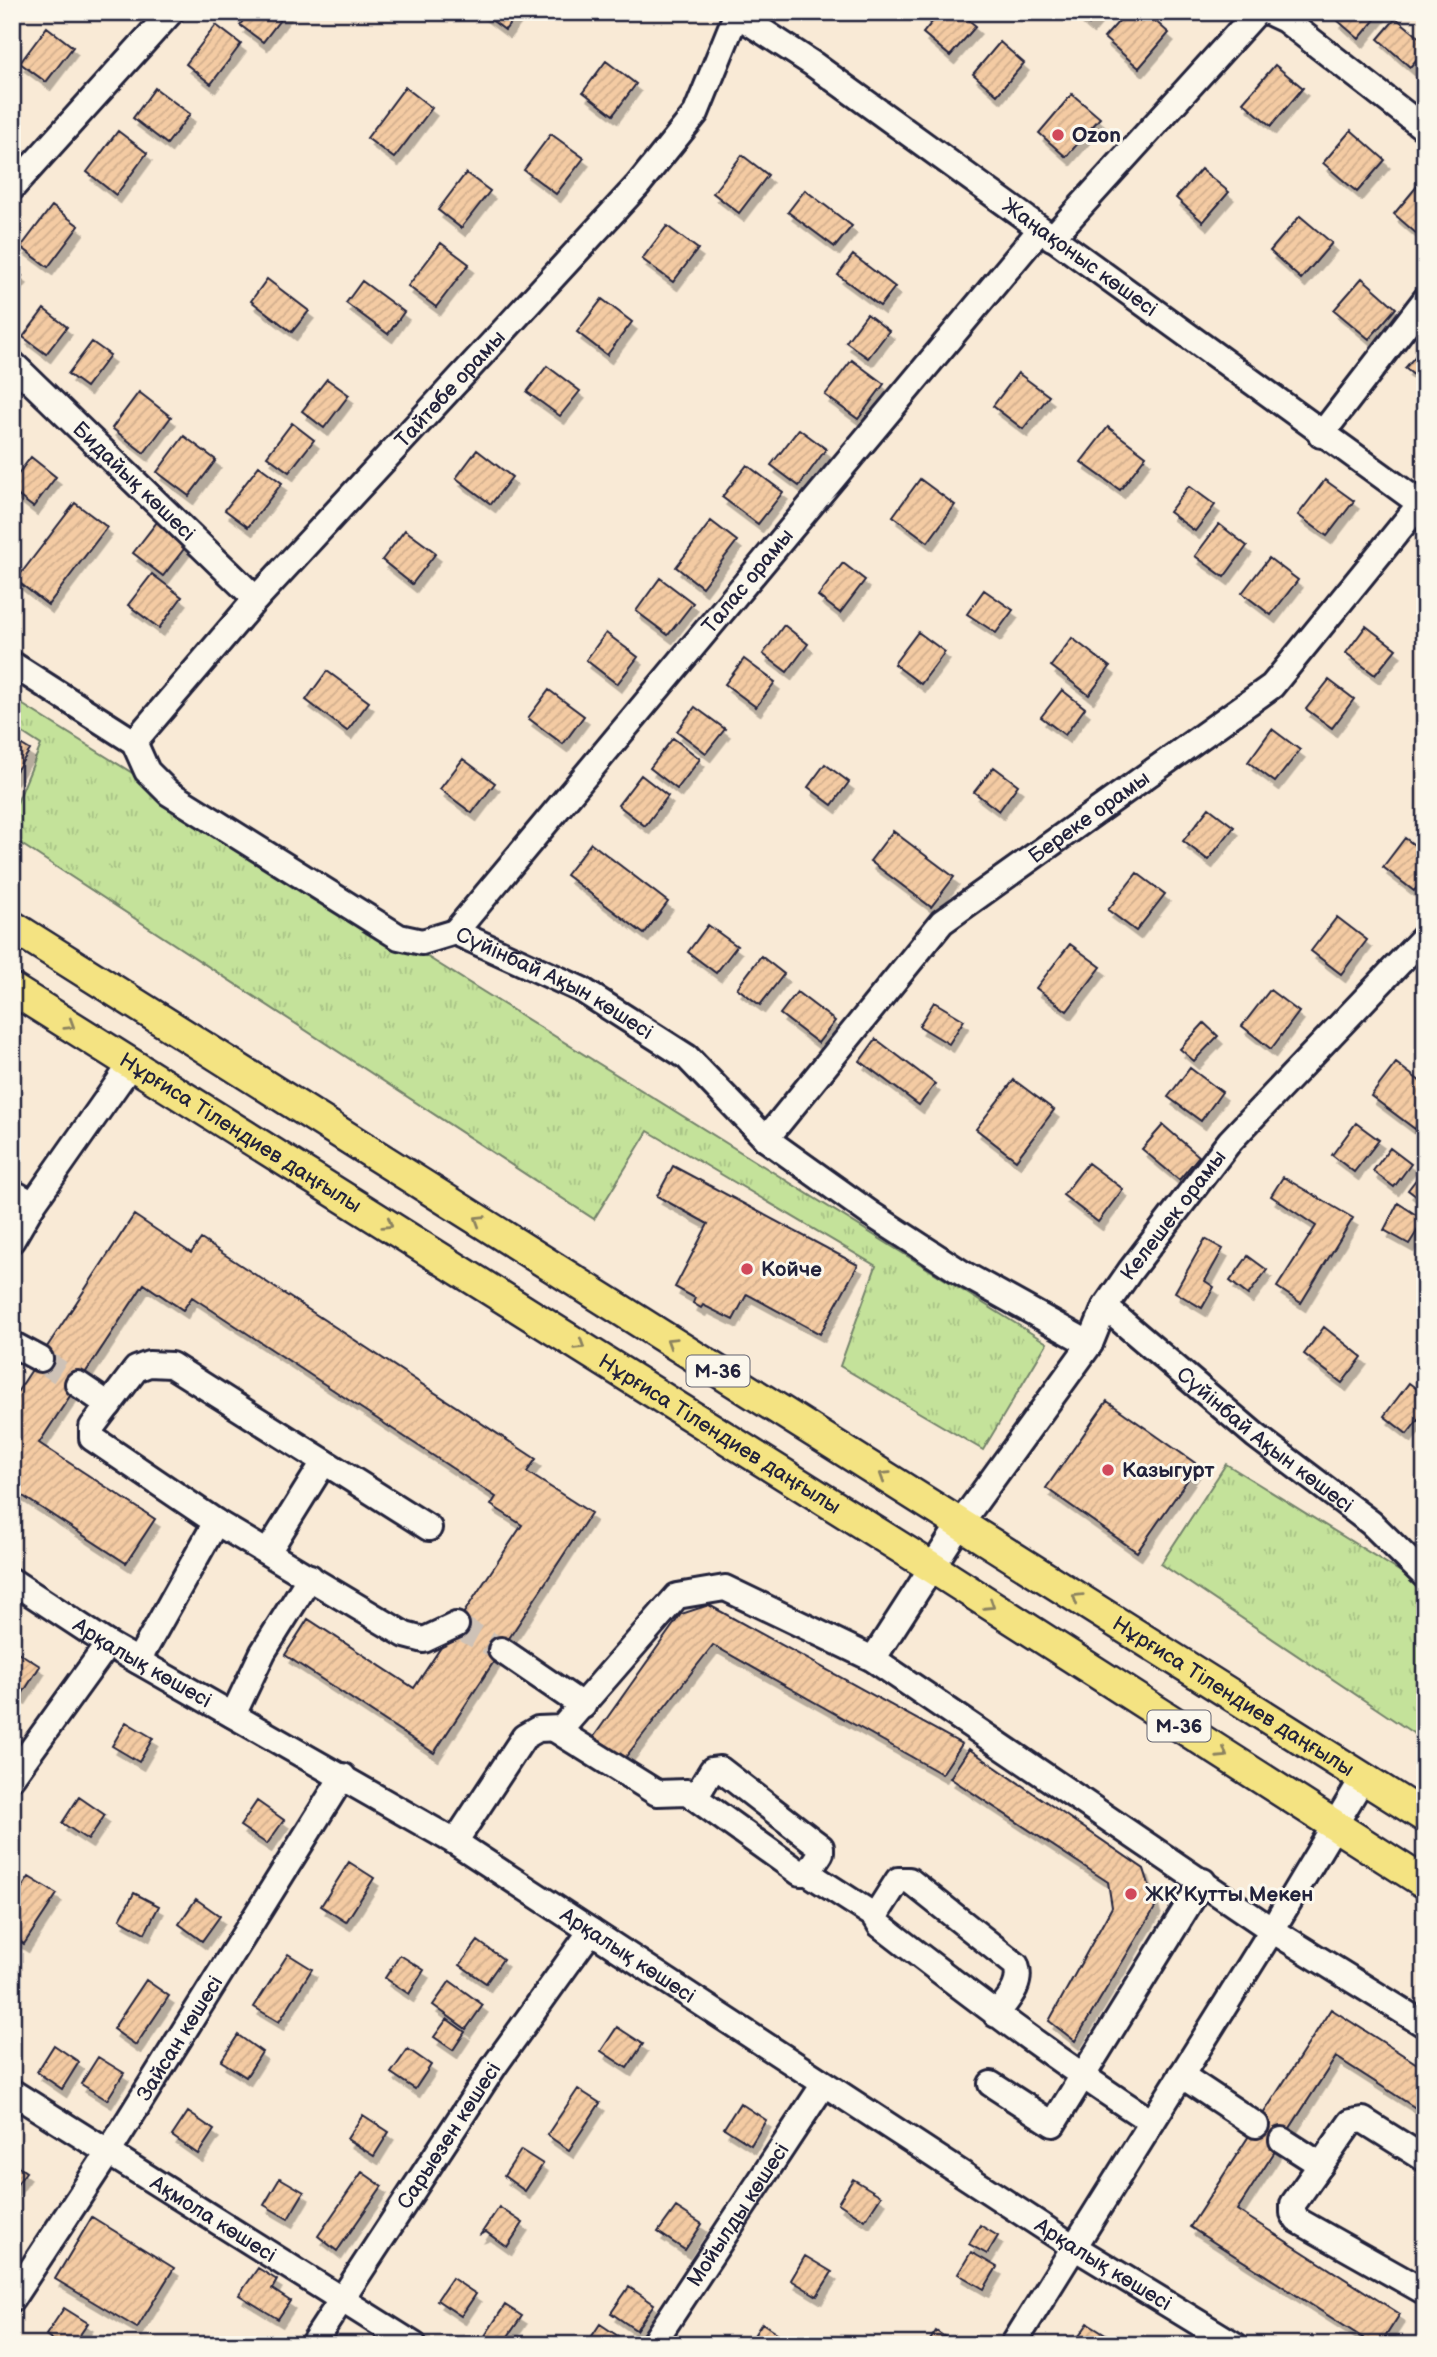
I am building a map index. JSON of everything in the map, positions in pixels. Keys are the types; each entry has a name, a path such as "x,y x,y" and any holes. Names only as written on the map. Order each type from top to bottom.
{"main road":[{"name":"Нұрғиса Тілендиев даңғылы","path":"12,926 1425,1817"},
{"name":"Нұрғиса Тілендиев даңғылы","path":"12,989 933,1568 1425,1883"}],"street":[{"path":"12,188 171,12"},
{"name":"Талас орамы","path":"454,932 1046,234 1257,12"},
{"name":"Жаңақоныс көшесі","path":"734,14 813,64 1422,506"},
{"name":"Тайтөбе орамы","path":"134,742 256,599 638,185 696,113 734,14"},
{"path":"1282,15 1425,129"},
{"path":"1321,435 1425,300"},
{"name":"Бидайық көшесі","path":"12,363 256,599"},
{"name":"Береке орамы","path":"766,1139 942,922 1272,686 1422,506"},
{"path":"12,664 134,742"},
{"name":"Сүйінбай Ақын көшесі","path":"134,742 147,771 169,793 399,937 422,942 454,932 582,990 687,1057 766,1139 871,1214 962,1273 1090,1344"},
{"name":"Келешек орамы","path":"960,1524 1090,1344 1105,1307 1230,1141 1425,936"},
{"path":"12,1240 23,1198 132,1063"},
{"name":"Сүйінбай Ақын көшесі","path":"1105,1307 1256,1436 1371,1523 1425,1576"},
{"path":"12,1344 40,1359"},
{"path":"429,1528 171,1365 149,1364 136,1369 92,1427 92,1438 216,1522 414,1639 424,1640 456,1625"},
{"path":"78,1384 109,1405"},
{"path":"268,1552 324,1462"},
{"path":"138,1661 216,1522"},
{"path":"873,1659 960,1524"},
{"path":"233,1714 262,1652 310,1577"},
{"name":"Арқалық көшесі","path":"12,1581 108,1644 456,1842 1074,2247 1235,2345"},
{"path":"556,1730 583,1706 677,1597 708,1589 725,1588 738,1592 873,1659 1272,1930 1425,2025"},
{"path":"12,1777 108,1644"},
{"path":"501,1650 583,1706"},
{"path":"456,1842 524,1737 538,1728 556,1730 657,1793 681,1790 695,1798 800,1873 808,1873 875,1916 880,1925 996,2015 1082,2077 1152,2122"},
{"path":"695,1798 712,1770 720,1769 821,1847 821,1853 808,1873"},
{"name":"Зайсан көшесі","path":"12,2299 108,2153 343,1776"},
{"path":"1013,2345 1272,1930 1363,1778"},
{"path":"875,1916 898,1880 909,1880 1016,1965 1020,1977 1017,1985 996,2015"},
{"path":"991,2084 1053,2124 1203,1881"},
{"name":"Сарыөзен көшесі","path":"312,2345 495,2065 591,1931"},
{"path":"1181,2075 1256,2125"},
{"name":"Мойылды көшесі","path":"652,2345 824,2084"},
{"name":"Ақмола көшесі","path":"12,2092 414,2345"},
{"path":"1425,2159 1363,2120 1352,2122 1293,2204 1293,2213 1297,2220 1425,2292"},
{"path":"1282,2140 1321,2165"}],"green space":[{"path":"12,698 1047,1343 983,1450 840,1366 876,1266 648,1131 594,1219 12,838 12,815 41,745 12,726"},
{"path":"1226,1464 1425,1587 1425,1741 1161,1564"}],"building":[{"path":"249,12 286,12 263,42 240,25"},
{"path":"481,12 519,12 505,30"},
{"path":"940,12 959,12 976,26 950,56 923,33"},
{"path":"1074,12 1100,12 1089,25"},
{"path":"1127,12 1145,12 1169,33 1139,68 1104,38"},
{"path":"1344,12 1381,12 1359,39 1337,20"},
{"path":"1396,18 1425,42 1425,50 1410,67 1378,39"},
{"path":"216,25 241,44 211,84 186,64"},
{"path":"47,27 73,47 46,82 20,63"},
{"path":"1000,42 1024,63 997,95 973,74"},
{"path":"606,61 636,84 613,115 583,92"},
{"path":"1275,65 1303,88 1271,126 1243,102"},
{"path":"405,87 432,108 394,158 367,138"},
{"path":"155,88 190,114 167,144 133,118"},
{"path":"1072,94 1100,118 1066,157 1039,133"},
{"path":"1351,130 1385,160 1357,192 1323,163"},
{"path":"118,131 147,153 116,195 87,172"},
{"path":"551,134 584,158 556,194 524,170"},
{"path":"742,155 768,175 739,213 713,193"},
{"path":"1201,169 1229,192 1203,222 1176,198"},
{"path":"466,173 490,191 461,228 438,210"},
{"path":"1418,185 1425,191 1425,241 1394,214"},
{"path":"805,190 852,226 835,247 788,212"},
{"path":"52,206 79,226 48,267 21,247"},
{"path":"1300,216 1332,243 1301,279 1270,251"},
{"path":"667,226 698,249 673,282 642,259"},
{"path":"441,243 469,264 436,307 408,286"},
{"path":"853,255 895,287 880,306 838,275"},
{"path":"12,269 22,276 12,288"},
{"path":"1362,278 1396,308 1369,339 1334,310"},
{"path":"267,279 309,311 292,332 251,301"},
{"path":"362,281 404,312 388,334 346,303"},
{"path":"602,299 632,322 607,355 577,332"},
{"path":"44,309 67,327 46,354 23,337"},
{"path":"867,314 889,331 868,358 846,342"},
{"path":"92,342 110,355 86,387 68,374"},
{"path":"1425,345 1425,384 1405,368"},
{"path":"852,360 884,384 858,419 825,395"},
{"path":"547,366 580,391 560,416 527,392"},
{"path":"1018,373 1049,396 1023,429 993,406"},
{"path":"327,379 349,395 324,428 302,411"},
{"path":"139,392 171,417 144,453 112,428"},
{"path":"292,423 314,440 289,472 267,456"},
{"path":"1108,427 1146,456 1120,490 1081,462"},
{"path":"799,429 826,449 799,486 771,465"},
{"path":"184,436 216,460 189,496 157,472"},
{"path":"477,450 512,477 491,504 456,478"},
{"path":"31,457 56,477 33,507 12,491 12,482"},
{"path":"747,465 783,492 758,524 722,497"},
{"path":"259,466 282,483 248,527 225,510"},
{"path":"920,479 955,505 928,542 893,516"},
{"path":"1325,480 1354,501 1327,536 1298,515"},
{"path":"1189,486 1215,505 1195,531 1169,512"},
{"path":"75,503 107,527 48,605 16,580"},
{"path":"711,521 737,541 702,587 676,567"},
{"path":"157,522 187,545 163,576 133,553"},
{"path":"1219,524 1247,546 1224,577 1195,556"},
{"path":"405,530 436,553 412,584 382,560"},
{"path":"1269,558 1298,580 1271,615 1242,593"},
{"path":"843,563 865,580 840,613 818,596"},
{"path":"152,574 182,597 159,628 128,605"},
{"path":"660,578 693,603 668,635 636,611"},
{"path":"984,590 1013,610 996,633 967,614"},
{"path":"784,625 808,644 787,672 763,654"},
{"path":"1366,626 1396,649 1375,675 1346,653"},
{"path":"918,632 945,652 921,684 894,664"},
{"path":"606,633 638,657 617,684 586,660"},
{"path":"1072,638 1110,667 1089,695 1051,666"},
{"path":"744,659 775,682 756,707 725,684"},
{"path":"327,671 369,702 347,731 306,700"},
{"path":"1329,680 1354,699 1332,728 1306,709"},
{"path":"549,690 584,716 563,744 528,718"},
{"path":"1062,690 1085,708 1065,735 1041,717"},
{"path":"695,707 725,729 706,753 677,731"},
{"path":"1272,729 1300,750 1275,782 1248,762"},
{"path":"673,738 700,759 677,789 650,768"},
{"path":"12,739 30,750 12,777"},
{"path":"463,759 495,783 472,813 440,789"},
{"path":"825,764 849,782 832,805 808,787"},
{"path":"994,767 1018,785 999,811 974,792"},
{"path":"641,775 668,796 645,826 618,805"},
{"path":"1209,808 1234,827 1208,860 1183,841"},
{"path":"893,831 954,877 931,907 870,861"},
{"path":"1405,838 1425,853 1425,876 1414,891 1383,867"},
{"path":"591,843 668,902 644,934 566,875"},
{"path":"1137,873 1165,894 1136,931 1108,910"},
{"path":"1337,917 1367,940 1341,974 1311,951"},
{"path":"708,925 737,946 716,973 688,952"},
{"path":"1070,944 1101,967 1067,1011 1036,988"},
{"path":"761,956 784,974 760,1005 737,988"},
{"path":"1270,990 1299,1012 1271,1049 1242,1026"},
{"path":"797,992 835,1021 818,1043 780,1014"},
{"path":"934,1002 964,1020 949,1044 919,1026"},
{"path":"1204,1023 1218,1036 1194,1061 1180,1049"},
{"path":"876,1039 935,1084 919,1105 860,1061"},
{"path":"1396,1063 1425,1085 1425,1116 1415,1129 1371,1096"},
{"path":"1190,1068 1222,1092 1201,1121 1168,1097"},
{"path":"1014,1080 1054,1110 1016,1160 976,1129"},
{"path":"1356,1123 1379,1140 1354,1172 1332,1155"},
{"path":"1163,1125 1199,1156 1179,1180 1142,1149"},
{"path":"1390,1148 1411,1164 1394,1187 1373,1171"},
{"path":"1088,1163 1123,1189 1098,1222 1063,1195"},
{"path":"673,1166 858,1265 820,1334 747,1294 733,1320 703,1305 701,1308 693,1303 695,1298 675,1287 708,1224 657,1196"},
{"path":"1425,1168 1425,1203 1408,1190"},
{"path":"1283,1177 1353,1218 1301,1303 1277,1287 1316,1226 1271,1196"},
{"path":"1398,1203 1424,1220 1409,1244 1384,1230"},
{"path":"134,1215 191,1253 201,1239 536,1459 527,1472 591,1513 434,1753 285,1655 308,1619 414,1688 522,1525 491,1505 496,1497 192,1297 183,1310 144,1284 39,1443 155,1519 126,1563 12,1489 12,1400"},
{"path":"1205,1239 1223,1249 1205,1281 1214,1287 1202,1308 1175,1292"},
{"path":"1248,1256 1267,1270 1248,1295 1230,1281"},
{"path":"1324,1327 1362,1357 1342,1383 1304,1354"},
{"path":"1409,1383 1425,1395 1425,1411 1407,1434 1384,1416"},
{"path":"1107,1401 1198,1465 1137,1552 1046,1488"},
{"path":"709,1605 962,1744 942,1774 713,1645 621,1763 590,1742 681,1614"},
{"path":"13,1649 40,1666 21,1696 12,1691"},
{"path":"126,1722 153,1738 139,1762 112,1746"},
{"name":"ЖК Кутты Мекен","path":"969,1749 1144,1869 1156,1906 1075,2041 1049,2021 1112,1907 1108,1882 950,1778"},
{"path":"79,1797 105,1815 88,1840 62,1823"},
{"path":"257,1801 284,1820 267,1844 240,1826"},
{"path":"349,1862 374,1878 346,1922 321,1906"},
{"path":"29,1877 57,1894 24,1944 12,1936 12,1903"},
{"path":"134,1893 159,1906 145,1933 120,1919"},
{"path":"196,1899 220,1916 202,1941 179,1924"},
{"path":"478,1941 503,1959 486,1983 460,1965"},
{"path":"288,1954 312,1969 279,2022 254,2007"},
{"path":"400,1955 424,1970 409,1994 385,1978"},
{"path":"146,1980 169,1996 136,2045 113,2029"},
{"path":"450,1981 483,2005 466,2029 433,2005"},
{"path":"1331,2009 1425,2069 1425,2114 1336,2057 1237,2210 1400,2314 1380,2345 1374,2345 1190,2227"},
{"path":"447,2019 465,2032 453,2050 434,2037"},
{"path":"617,2027 643,2044 627,2068 601,2051"},
{"path":"238,2035 262,2052 246,2077 221,2061"},
{"path":"54,2045 79,2062 62,2089 37,2072"},
{"path":"408,2049 431,2065 415,2089 391,2073"},
{"path":"98,2057 124,2073 107,2100 81,2084"},
{"path":"578,2089 600,2103 569,2150 547,2135"},
{"path":"740,2103 766,2120 751,2145 724,2128"},
{"path":"188,2112 214,2130 198,2154 172,2136"},
{"path":"363,2115 389,2132 374,2156 347,2139"},
{"path":"521,2150 543,2164 525,2191 504,2176"},
{"path":"12,2162 26,2172 12,2191"},
{"path":"362,2172 382,2186 337,2251 318,2236"},
{"path":"280,2178 304,2192 288,2219 264,2205"},
{"path":"853,2179 881,2196 865,2220 838,2203"},
{"path":"499,2207 523,2223 507,2247 486,2232 481,2234"},
{"path":"676,2207 702,2224 685,2250 658,2232"},
{"path":"92,2217 174,2268 137,2328 55,2279"},
{"path":"980,2225 998,2236 987,2254 969,2244"},
{"path":"971,2252 997,2267 984,2289 958,2274"},
{"path":"805,2256 832,2272 817,2296 791,2280"},
{"path":"258,2268 277,2280 272,2289 290,2301 278,2319 239,2295"},
{"path":"452,2278 476,2294 461,2316 437,2300"},
{"path":"629,2287 654,2304 636,2330 611,2313"},
{"path":"505,2305 522,2316 502,2345 485,2345 481,2342"},
{"path":"64,2308 88,2323 73,2345 60,2345 46,2335"},
{"path":"762,2323 786,2339 782,2345 748,2345"},
{"path":"1088,2323 1115,2340 1111,2345 1073,2345"},
{"path":"600,2324 624,2340 621,2345 586,2345"},
{"path":"936,2331 957,2345 927,2345"}],"tunnel":[{"path":"40,1359 78,1384"},
{"path":"456,1625 501,1650"}],"place":[{"name":"Ozon","path":"1058,135"},
{"name":"Койче","path":"747,1269"},
{"name":"Казыгурт","path":"1108,1470"},
{"name":"ЖК Кутты Мекен","path":"1131,1894"}]}
